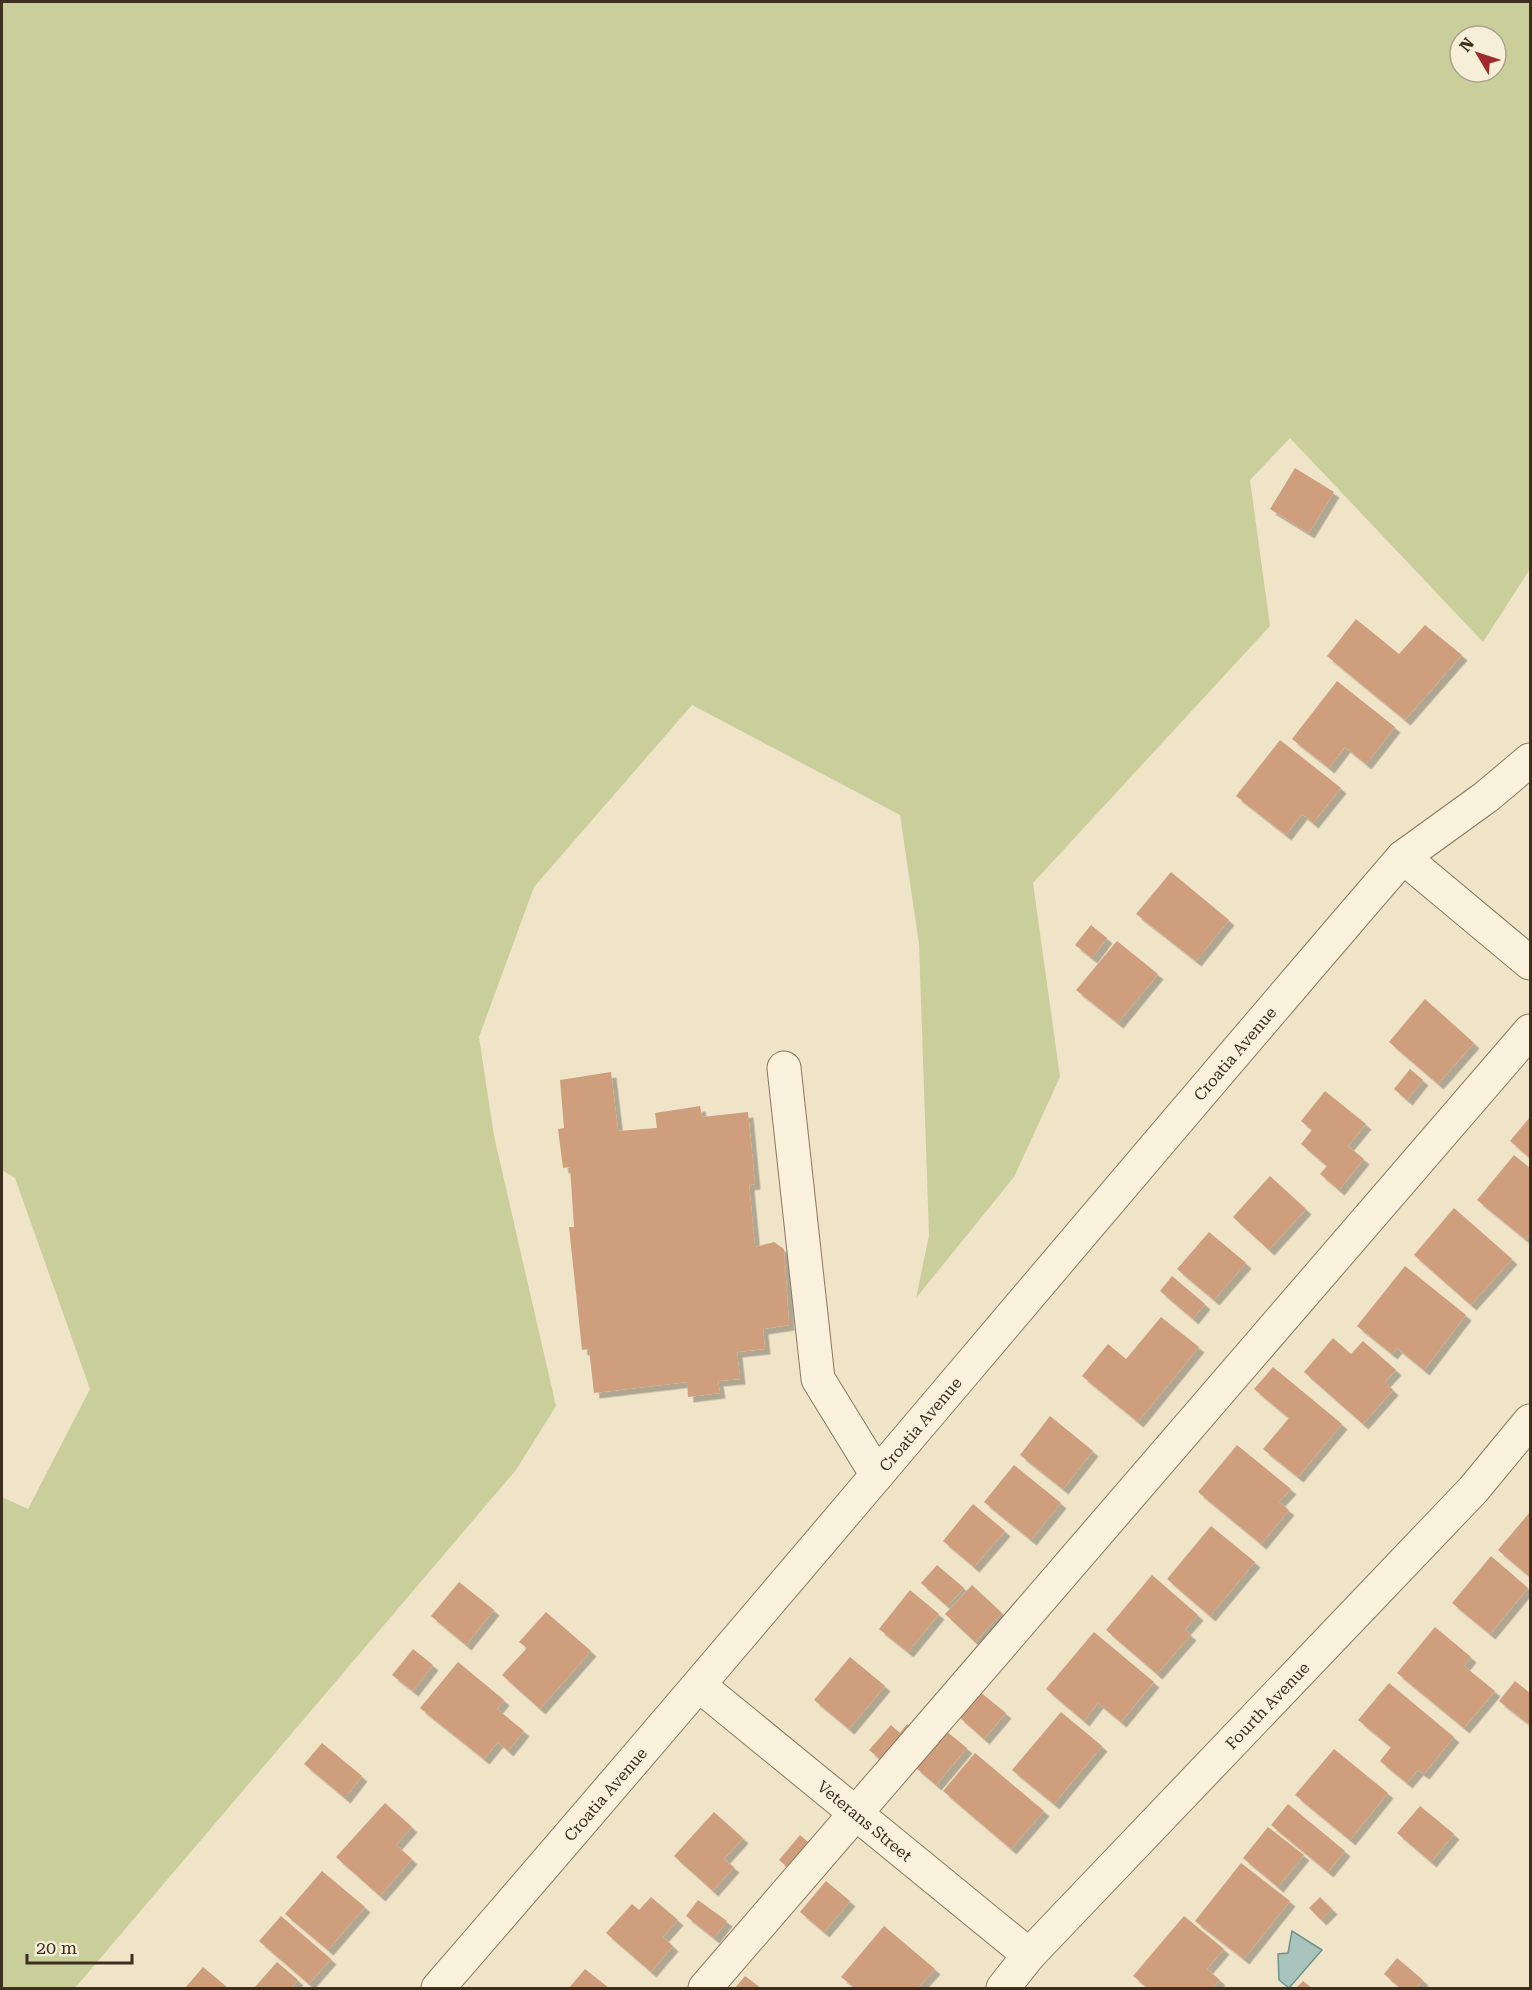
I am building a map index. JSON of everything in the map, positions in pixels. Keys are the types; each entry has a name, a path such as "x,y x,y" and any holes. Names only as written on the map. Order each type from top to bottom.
{"street":[{"name":"Croatia Avenue","path":"438,1989 700,1686 1403,857 1486,797 1530,760"},
{"path":"1403,857 1530,963"},
{"path":"705,1989 854,1813 1530,1031"},
{"path":"784,1068 818,1379 877,1475"},
{"name":"Fourth Avenue","path":"1003,1989 1029,1955 1473,1490 1530,1421"},
{"name":"Veterans Street","path":"700,1686 1029,1955"}],"green space":[{"path":"2,2 1530,2 1530,569 1483,642 1290,438 1250,480 1270,626 1033,883 1060,1077 1014,1177 916,1298 929,1235 919,944 900,815 692,705 534,887 479,1037 494,1136 556,1406 516,1470 75,1988 2,1988 2,1497 28,1509 90,1389 15,1178 2,1170"}],"water":[{"path":"1292,1931 1322,1950 1289,1988 1279,1980 1278,1954 1288,1953"}],"building":[{"path":"1295,468 1334,492 1309,533 1270,509"},
{"path":"1356,619 1399,654 1425,625 1462,655 1405,720 1327,656"},
{"path":"1337,681 1395,727 1366,764 1345,747 1329,768 1292,739"},
{"path":"1280,740 1341,788 1313,823 1302,814 1286,835 1236,796"},
{"path":"1171,872 1229,920 1196,961 1136,914"},
{"path":"1091,925 1107,938 1092,958 1075,945"},
{"path":"1117,941 1158,974 1118,1023 1076,990"},
{"path":"1425,999 1474,1043 1438,1084 1389,1042"},
{"path":"1410,1069 1423,1080 1407,1100 1394,1089"},
{"path":"611,1072 618,1131 657,1128 655,1113 700,1106 702,1117 748,1112 755,1184 749,1185 755,1247 774,1242 784,1249 789,1325 763,1329 765,1349 737,1352 740,1379 718,1381 720,1393 688,1397 687,1382 594,1393 589,1349 582,1350 569,1227 574,1227 570,1167 563,1168 558,1129 564,1128 560,1080"},
{"path":"1325,1091 1366,1124 1348,1146 1364,1159 1339,1190 1320,1174 1327,1166 1301,1144 1312,1130 1301,1121"},
{"path":"1530,1117 1530,1158 1510,1141"},
{"path":"1514,1155 1530,1168 1530,1233 1525,1239 1477,1200"},
{"path":"1270,1176 1306,1209 1269,1250 1233,1217"},
{"path":"1454,1208 1512,1259 1471,1305 1414,1255"},
{"path":"1209,1232 1246,1263 1214,1300 1177,1269"},
{"path":"1405,1266 1466,1315 1424,1370 1397,1348 1392,1354 1357,1326"},
{"path":"1172,1276 1205,1304 1193,1319 1160,1291"},
{"path":"1161,1317 1199,1347 1138,1422 1082,1376 1108,1344 1126,1359"},
{"path":"1333,1338 1351,1354 1363,1341 1396,1370 1385,1382 1393,1390 1363,1424 1304,1372"},
{"path":"1273,1367 1342,1424 1298,1477 1263,1449 1289,1418 1254,1389"},
{"path":"1050,1416 1093,1451 1063,1489 1020,1455"},
{"path":"1237,1445 1291,1489 1279,1502 1289,1510 1261,1544 1198,1492"},
{"path":"1014,1465 1061,1503 1031,1540 984,1502"},
{"path":"973,1504 1005,1531 974,1567 943,1541"},
{"path":"1530,1512 1530,1577 1498,1550"},
{"path":"1211,1526 1255,1562 1210,1616 1167,1579"},
{"path":"1491,1556 1528,1588 1490,1634 1452,1603"},
{"path":"937,1565 964,1588 947,1606 921,1583"},
{"path":"1152,1575 1198,1615 1185,1630 1191,1635 1157,1674 1106,1630"},
{"path":"459,1582 494,1610 466,1645 431,1616"},
{"path":"972,1585 1002,1613 975,1642 945,1614"},
{"path":"910,1590 939,1614 908,1652 879,1629"},
{"path":"546,1612 591,1651 540,1709 502,1675 527,1648 519,1642"},
{"path":"1435,1627 1471,1657 1464,1666 1495,1691 1464,1728 1397,1673"},
{"path":"1094,1632 1154,1682 1121,1722 1098,1703 1084,1721 1046,1689"},
{"path":"413,1649 433,1665 413,1691 392,1675"},
{"path":"850,1657 885,1686 849,1729 814,1700"},
{"path":"458,1662 504,1700 497,1709 524,1731 508,1751 498,1742 484,1759 420,1708"},
{"path":"1515,1681 1530,1693 1530,1725 1499,1701"},
{"path":"1389,1683 1454,1737 1424,1774 1418,1770 1407,1783 1380,1761 1391,1747 1358,1720"},
{"path":"980,1692 1006,1713 984,1739 959,1717"},
{"path":"1061,1712 1102,1746 1054,1804 1012,1770"},
{"path":"907,1724 914,1730 886,1764 869,1750 891,1725 900,1733"},
{"path":"946,1731 967,1748 936,1785 915,1767"},
{"path":"322,1743 362,1776 345,1798 304,1764"},
{"path":"1334,1749 1388,1793 1350,1840 1295,1795"},
{"path":"975,1753 1044,1811 1011,1849 943,1791"},
{"path":"385,1803 412,1827 396,1845 412,1859 380,1896 336,1857"},
{"path":"1288,1804 1345,1851 1328,1872 1271,1825"},
{"path":"1420,1806 1454,1834 1431,1862 1397,1833"},
{"path":"714,1812 743,1838 724,1859 734,1867 713,1891 674,1856"},
{"path":"1268,1827 1304,1855 1278,1887 1243,1858"},
{"path":"800,1835 815,1848 794,1873 779,1860"},
{"path":"1241,1863 1290,1901 1244,1959 1195,1921"},
{"path":"322,1871 365,1907 328,1950 285,1914"},
{"path":"826,1881 850,1901 824,1932 800,1912"},
{"path":"651,1897 678,1920 663,1937 673,1946 651,1972 606,1933 632,1904 639,1910"},
{"path":"1320,1897 1332,1909 1321,1920 1309,1908"},
{"path":"698,1900 727,1921 714,1938 686,1916"},
{"path":"281,1916 331,1959 309,1984 259,1941"},
{"path":"1184,1916 1224,1949 1207,1969 1220,1980 1212,1988 1148,1988 1133,1976"},
{"path":"884,1926 935,1969 918,1988 855,1988 841,1977"},
{"path":"1397,1958 1423,1980 1416,1988 1400,1988 1384,1974"},
{"path":"277,1962 298,1980 291,1988 254,1988"},
{"path":"203,1967 228,1988 185,1988"},
{"path":"585,1969 609,1988 569,1988"},
{"path":"745,1976 761,1988 735,1988"},
{"path":"1303,1981 1312,1988 1296,1988"}]}
